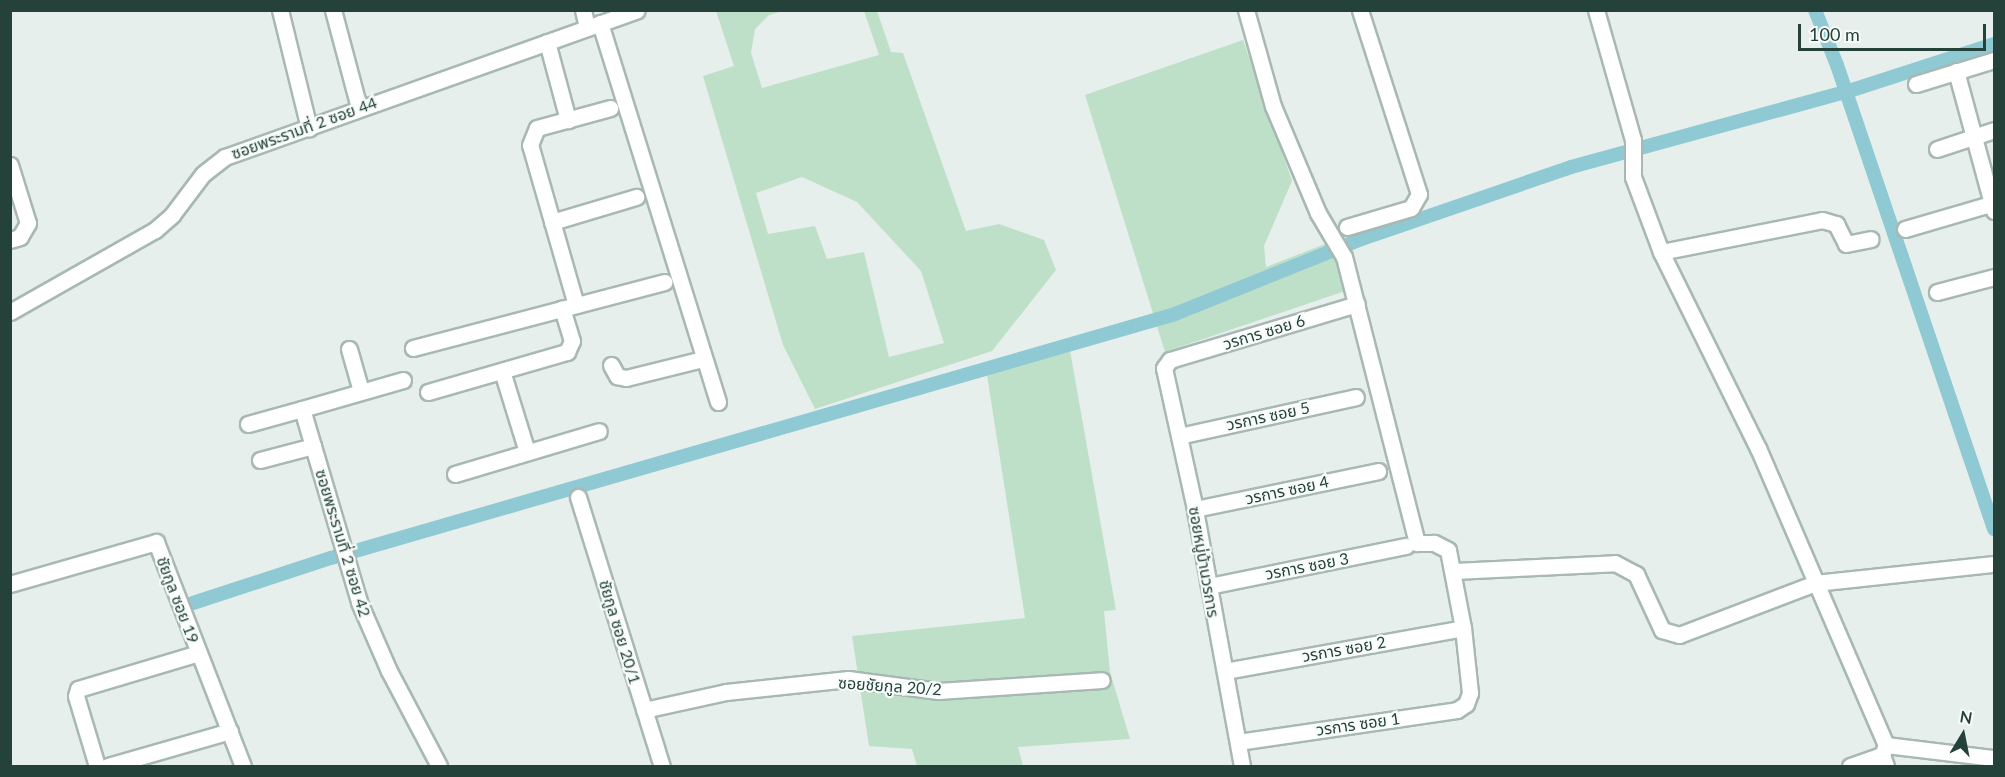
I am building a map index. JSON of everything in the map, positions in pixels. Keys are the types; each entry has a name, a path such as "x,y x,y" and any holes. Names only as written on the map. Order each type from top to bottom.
{"street":[{"path":"280,10 309,128"},
{"path":"333,10 359,108"},
{"path":"584,10 593,26 718,402"},
{"name":"ซอยพระรามที่ 2 ซอย 44","path":"10,312 155,230 172,215 213,164 359,108 637,10"},
{"path":"1246,10 1273,106 1318,213 1344,257 1357,304 1412,545"},
{"path":"1347,227 1411,208 1419,194 1360,10"},
{"path":"1596,10 1633,140 1634,177 1661,252 1750,430 1885,755"},
{"path":"547,42 568,120"},
{"path":"1916,84 1995,60"},
{"path":"1905,229 1994,206 1956,71"},
{"path":"428,392 567,352 573,341 569,307 552,222 530,145 537,128 610,108"},
{"path":"1937,148 1995,130"},
{"path":"10,165 28,223 20,237 10,240"},
{"path":"552,222 636,197"},
{"path":"1661,252 1822,220 1836,224 1846,244 1871,239"},
{"path":"1937,292 1995,277"},
{"path":"413,348 664,282"},
{"name":"วรการ ซอย 6","path":"1170,360 1357,304"},
{"path":"349,349 361,391"},
{"path":"611,365 617,376 626,378 703,359"},
{"name":"ซอยหมู่บ้านวรการ","path":"1170,360 1164,368 1165,379 1195,509 1242,766"},
{"path":"502,371 527,452"},
{"path":"248,424 403,380"},
{"name":"วรการ ซอย 5","path":"1179,436 1356,397"},
{"name":"ซอยพระรามที่ 2 ซอย 42","path":"302,409 343,554 389,671 439,766"},
{"path":"455,474 599,431"},
{"path":"260,460 313,446"},
{"name":"วรการ ซอย 4","path":"1195,509 1378,471"},
{"name":"ชัยกูล ซอย 20/1","path":"578,497 662,766"},
{"name":"ชัยกูล ซอย 19","path":"10,584 156,542 243,766"},
{"name":"วรการ ซอย 3","path":"1209,586 1412,545 1434,543 1448,550 1454,572"},
{"path":"1463,628 1454,572 1615,562 1636,574 1662,630 1679,635 1815,583 1994,564"},
{"name":"วรการ ซอย 2","path":"1224,671 1463,628"},
{"name":"วรการ ซอย 1","path":"1238,742 1457,710 1466,704 1470,693 1463,628"},
{"path":"98,766 76,696 83,686 199,653"},
{"name":"ซอยชัยกูล 20/2","path":"644,710 726,692 848,679 938,691 1102,680"},
{"path":"108,766 230,731"},
{"path":"1850,766 1885,755 1995,758"}],"green space":[{"path":"716,11 783,11 769,15 755,29 751,53 762,88 879,55 864,11 877,11 891,52 903,53 966,231 999,224 1044,240 1056,270 992,351 815,409 783,345 703,76 734,66","holes":["802,177 857,202 921,271 944,343 889,357 864,252 827,259 815,226 768,234 756,193"]},
{"path":"1243,40 1292,181 1264,246 1266,267 1330,242 1348,290 1165,352 1085,95"},
{"path":"1069,345 1116,610 1104,611 1110,672 1130,739 1018,747 1023,766 917,766 912,749 869,746 852,636 1025,618 987,375"}],"waterway":[{"path":"1815,10 1837,65 1994,529"},
{"path":"193,603 331,558 1175,314 1362,239 1571,167 1846,92 1994,44"}]}
